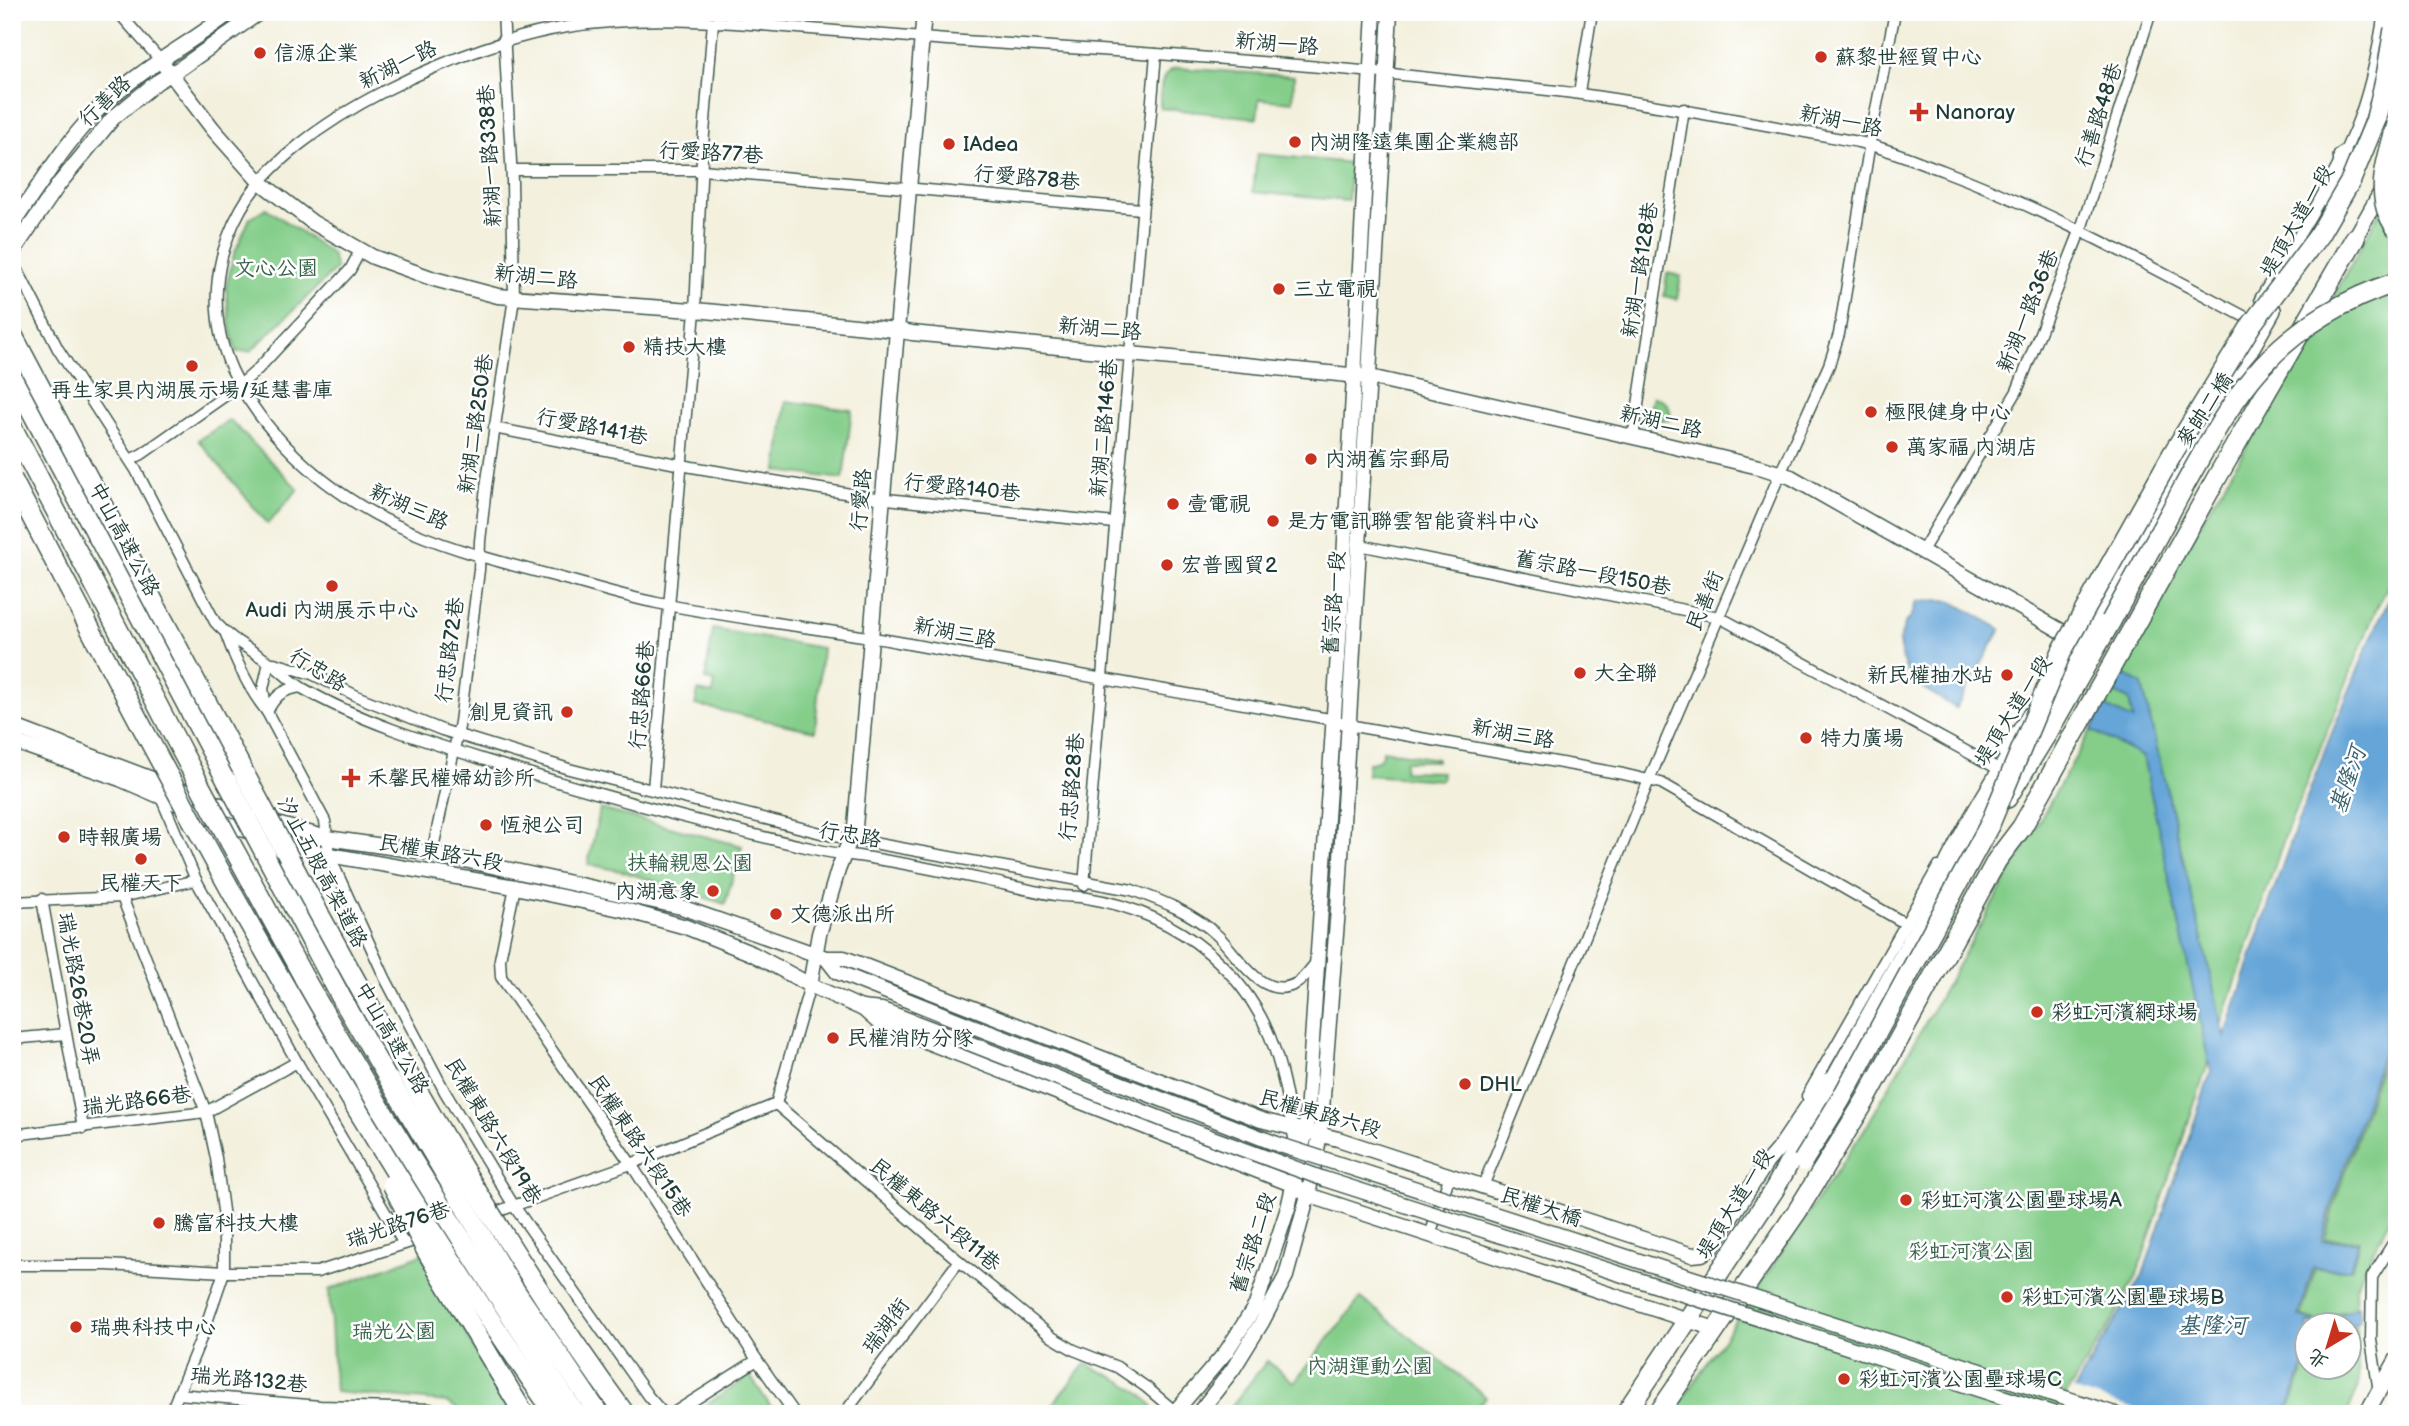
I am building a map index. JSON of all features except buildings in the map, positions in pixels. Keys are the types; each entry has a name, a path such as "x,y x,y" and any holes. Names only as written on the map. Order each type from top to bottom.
{"highway":[{"path":"1771,1248 1807,1163 1990,824 2062,651 2173,453 2252,324 2319,234 2351,180 2375,122 2386,76 2394,12"},
{"path":"1774,1190 1807,1163 1849,1103 1980,862 2016,790 2071,653 2180,456 2256,335 2329,235 2358,185 2384,121 2397,70"},
{"path":"2397,125 2383,176 2383,198 2390,220 2397,229"},
{"path":"2326,219 2346,166 2343,157"},
{"name":"堤頂大道一段","path":"1625,1414 1774,1190 1930,909 1938,885 1997,778 2047,704 2296,266 2326,219"},
{"path":"1997,860 2022,827 2216,479 2355,239"},
{"name":"麥帥二橋","path":"2116,624 2200,457 2236,400 2263,365 2295,336 2329,312 2368,291 2397,282"},
{"name":"麥帥二橋","path":"2116,624 2208,466 2255,395 2281,364 2308,340 2351,313 2397,295"},
{"name":"汐止五股高架道路","path":"12,334 225,740 391,1047 540,1293 625,1414"},
{"name":"中山高速公路","path":"12,374 341,997 508,1280 598,1414"},
{"path":"12,427 304,978 414,1165 576,1414"},
{"path":"12,479 212,858 350,1098 555,1414"},
{"path":"1930,909 1948,890 2116,624"},
{"path":"1658,1414 1798,1210 1865,1101 1997,860 2039,771 2116,624"},
{"path":"350,1098 419,1239 524,1414"}],"main road":[{"name":"行善路","path":"12,225 71,141 108,100 231,12"},
{"name":"行善路","path":"12,253 59,184 113,118 170,74 260,12"},
{"name":"行愛路","path":"810,985 821,955 838,870 855,827 924,12"},
{"name":"舊宗路一段","path":"1294,1185 1359,545 1374,12"},
{"name":"舊宗路一段","path":"1308,1195 1320,1134 1338,909 1341,722 1390,12"},
{"name":"堤頂大道一段","path":"2326,219 2348,180 2372,124 2391,43 2394,12"},
{"path":"2379,48 2382,59 2371,106 2372,124 2387,127 2397,125"},
{"name":"新湖二路","path":"160,61 213,129 260,182 312,222 360,251 434,279 513,298 695,311 1363,376 1633,437 1791,477 2070,636"},
{"path":"2355,239 2387,182 2397,157"},
{"name":"民權東路六段","path":"12,726 210,802 327,838 432,853 681,907 821,955 844,957 1261,1120 1320,1134 1692,1255 1702,1254 1712,1247 1767,1162 1820,1088 1838,1072"},
{"name":"民權東路六段","path":"12,741 278,842 329,855 515,887 625,910 686,927 753,954 810,985 861,1007 882,1010 956,1038"},
{"name":"民權東路六段","path":"821,955 837,972 962,1021"},
{"name":"民權東路六段","path":"861,1007 879,1023 1217,1154 1294,1185 1308,1195 1715,1329"},
{"name":"民權大橋","path":"962,1021 1277,1144 2115,1414"},
{"name":"民權大橋","path":"956,1038 1324,1179 2055,1414"},
{"name":"舊宗路二段","path":"1175,1413 1226,1352 1256,1305 1294,1185"},
{"name":"舊宗路二段","path":"1198,1414 1233,1369 1286,1276 1308,1195"},
{"path":"2366,1414 2397,1360"},
{"path":"2393,1414 2397,1407"}],"street":[{"path":"118,12 160,61"},
{"name":"新湖一路338巷","path":"503,12 512,170 513,298"},
{"path":"1579,93 1592,12"},
{"name":"民善街","path":"1483,1186 1649,780 1829,365 1839,334 1895,12"},
{"name":"行善路48巷","path":"2081,229 2151,12"},
{"name":"堤頂大道一段","path":"1767,1162 2036,700 2343,157 2364,104 2379,48 2384,12"},
{"name":"新湖一路","path":"260,182 297,147 344,115 393,86 469,52 505,41 578,26 656,19 713,22 1371,71 1579,93 1870,144 1971,181 2081,229 2249,320"},
{"name":"行忠路66巷","path":"653,789 695,311 713,22"},
{"name":"新湖二路146巷","path":"1101,680 1156,54"},
{"name":"新湖一路128巷","path":"1633,437 1684,110"},
{"name":"行愛路77巷","path":"512,170 702,170 908,186"},
{"name":"新湖三路","path":"260,182 235,218 224,246 216,279 216,312 224,355 245,397 299,461 344,498 395,527 479,555 670,605 1341,722 1661,783 1906,924"},
{"name":"行愛路78巷","path":"908,186 1142,209"},
{"name":"新湖一路36巷","path":"1922,551 2017,391 2081,229"},
{"path":"130,460 239,386 257,370 350,270 360,251"},
{"name":"行忠路","path":"12,259 58,349 130,460 215,622 226,634 269,662 300,687 365,718 453,750 639,805 823,851 936,869 1133,909 1189,937 1211,954 1249,998 1273,1041 1299,1128"},
{"name":"新湖二路250巷","path":"479,555 513,298"},
{"name":"行愛路141巷","path":"494,428 681,465"},
{"name":"行愛路140巷","path":"681,465 883,499 1114,523"},
{"name":"舊宗路一段150巷","path":"1359,545 1719,617 1995,767"},
{"name":"行忠路72巷","path":"432,853 457,735 480,570 479,555"},
{"name":"民權東路六段19巷","path":"226,634 235,658 325,821 329,855 384,978 445,1092 514,1206 648,1396 662,1412 672,1414 757,1360"},
{"path":"267,712 262,689 269,662"},
{"name":"行忠路","path":"269,662 312,674 361,698 457,735 569,769 829,835 1132,890 1164,902 1192,917 1216,934 1258,980 1268,985 1287,986 1296,983 1319,959"},
{"name":"行忠路28巷","path":"1083,897 1101,680"},
{"path":"267,712 275,697 286,690 300,687"},
{"path":"160,795 196,880 297,1062 404,1244"},
{"path":"12,902 122,897 196,880"},
{"name":"民權東路六段15巷","path":"515,887 500,959 501,977 631,1164 757,1360 795,1414"},
{"path":"122,897 206,1112 224,1217 224,1272 204,1331 170,1414"},
{"name":"瑞光路26巷20弄","path":"42,899 83,1128"},
{"path":"776,1104 810,985"},
{"path":"12,1039 66,1034"},
{"name":"瑞光路66巷","path":"12,1135 206,1112 297,1062"},
{"name":"瑞光路76巷","path":"12,1265 107,1265 224,1272 317,1272 631,1164 776,1104"},
{"name":"民權東路六段11巷","path":"776,1104 1052,1337 1074,1350 1117,1367 1146,1387 1175,1413"},
{"path":"1217,1154 1233,1110"},
{"path":"1430,1235 1450,1175"},
{"path":"2379,1392 2371,1340 2372,1276 2397,1237"},
{"name":"瑞湖街","path":"844,1414 959,1261"},
{"name":"瑞光路132巷","path":"178,1394 320,1410 430,1409 443,1414"}],"green space":[{"path":"1176,68 1294,76 1293,102 1259,99 1257,118 1160,108 1163,79"},
{"path":"1257,154 1351,163 1348,201 1253,192"},
{"name":"彩虹河濱公園","path":"2397,181 2397,569 2377,607 2285,836 2137,1274 2111,1323 2054,1414 1673,1414 1868,1124 2091,730 2161,588 2285,384"},
{"name":"文心公園","path":"266,208 332,254 336,269 251,351 236,352 230,327 226,287 234,254 250,218"},
{"path":"1667,273 1681,276 1677,299 1664,296"},
{"path":"1653,397 1667,404 1670,420 1653,417 1650,409"},
{"path":"786,401 852,410 843,479 777,471"},
{"path":"230,420 298,489 268,524 198,440"},
{"path":"713,629 822,648 815,731 695,705 698,691 713,694 715,682 705,680"},
{"path":"1383,750 1437,759 1405,761 1404,771 1442,772 1441,780 1367,775 1368,763 1378,760"},
{"name":"扶輪親恩公園","path":"600,809 742,846 725,904 625,872 588,864"},
{"path":"2397,1017 2397,1206 2355,1287 2356,1310 2303,1310 2315,1269 2352,1269 2359,1240 2325,1239"},
{"name":"瑞光公園","path":"422,1254 510,1414 464,1414 447,1402 335,1392 329,1290"},
{"name":"內湖運動公園","path":"1361,1298 1486,1397 1472,1414 1225,1414 1267,1361 1294,1382"},
{"path":"1085,1364 1136,1391 1145,1398 1154,1414 1051,1414 1048,1410"},
{"path":"750,1376 776,1414 692,1414"},
{"path":"2300,1380 2359,1380 2359,1386 2347,1414 2287,1414"}],"water":[{"name":"基隆河","path":"2397,584 2397,1010 2322,1241 2358,1241 2350,1269 2313,1268 2301,1310 2294,1310 2294,1380 2299,1380 2286,1414 2060,1414 2143,1274 2211,1072 2143,757 2091,730 2104,706 2133,720 2129,700 2111,692 2123,673 2142,685 2225,1037 2313,780 2383,611"},
{"path":"1950,600 2001,629 1956,708 1910,680 1899,642 1917,601"}],"pier":[{"path":"2071,1389 2150,1414 2057,1414"}],"place":[{"name":"信源企業","path":"260,53"},
{"name":"蘇黎世經貿中心","path":"1821,57"},
{"name":"Nanoray","path":"1919,112"},
{"name":"內湖隆遠集團企業總部","path":"1295,142"},
{"name":"IAdea","path":"949,144"},
{"name":"三立電視","path":"1279,289"},
{"name":"精技大樓","path":"629,347"},
{"name":"再生家具內湖展示場/延慧書庫","path":"192,366"},
{"name":"極限健身中心","path":"1871,412"},
{"name":"萬家福 內湖店","path":"1892,447"},
{"name":"內湖舊宗郵局","path":"1311,459"},
{"name":"壹電視","path":"1173,504"},
{"name":"是方電訊聯雲智能資料中心","path":"1273,521"},
{"name":"宏普國貿2","path":"1167,565"},
{"name":"Audi 內湖展示中心","path":"332,586"},
{"name":"大全聯","path":"1580,673"},
{"name":"新民權抽水站","path":"2007,675"},
{"name":"創見資訊","path":"567,712"},
{"name":"特力廣場","path":"1806,738"},
{"name":"禾馨民權婦幼診所","path":"351,778"},
{"name":"恆昶公司","path":"486,825"},
{"name":"時報廣場","path":"64,837"},
{"name":"民權天下","path":"141,859"},
{"name":"內湖意象","path":"713,891"},
{"name":"文德派出所","path":"776,914"},
{"name":"彩虹河濱網球場","path":"2037,1012"},
{"name":"民權消防分隊","path":"833,1038"},
{"name":"DHL","path":"1465,1084"},
{"name":"彩虹河濱公園壘球場A","path":"1906,1200"},
{"name":"騰富科技大樓","path":"159,1223"},
{"name":"彩虹河濱公園壘球場B","path":"2007,1297"},
{"name":"瑞典科技中心","path":"76,1327"},
{"name":"彩虹河濱公園壘球場C","path":"1844,1379"}]}
